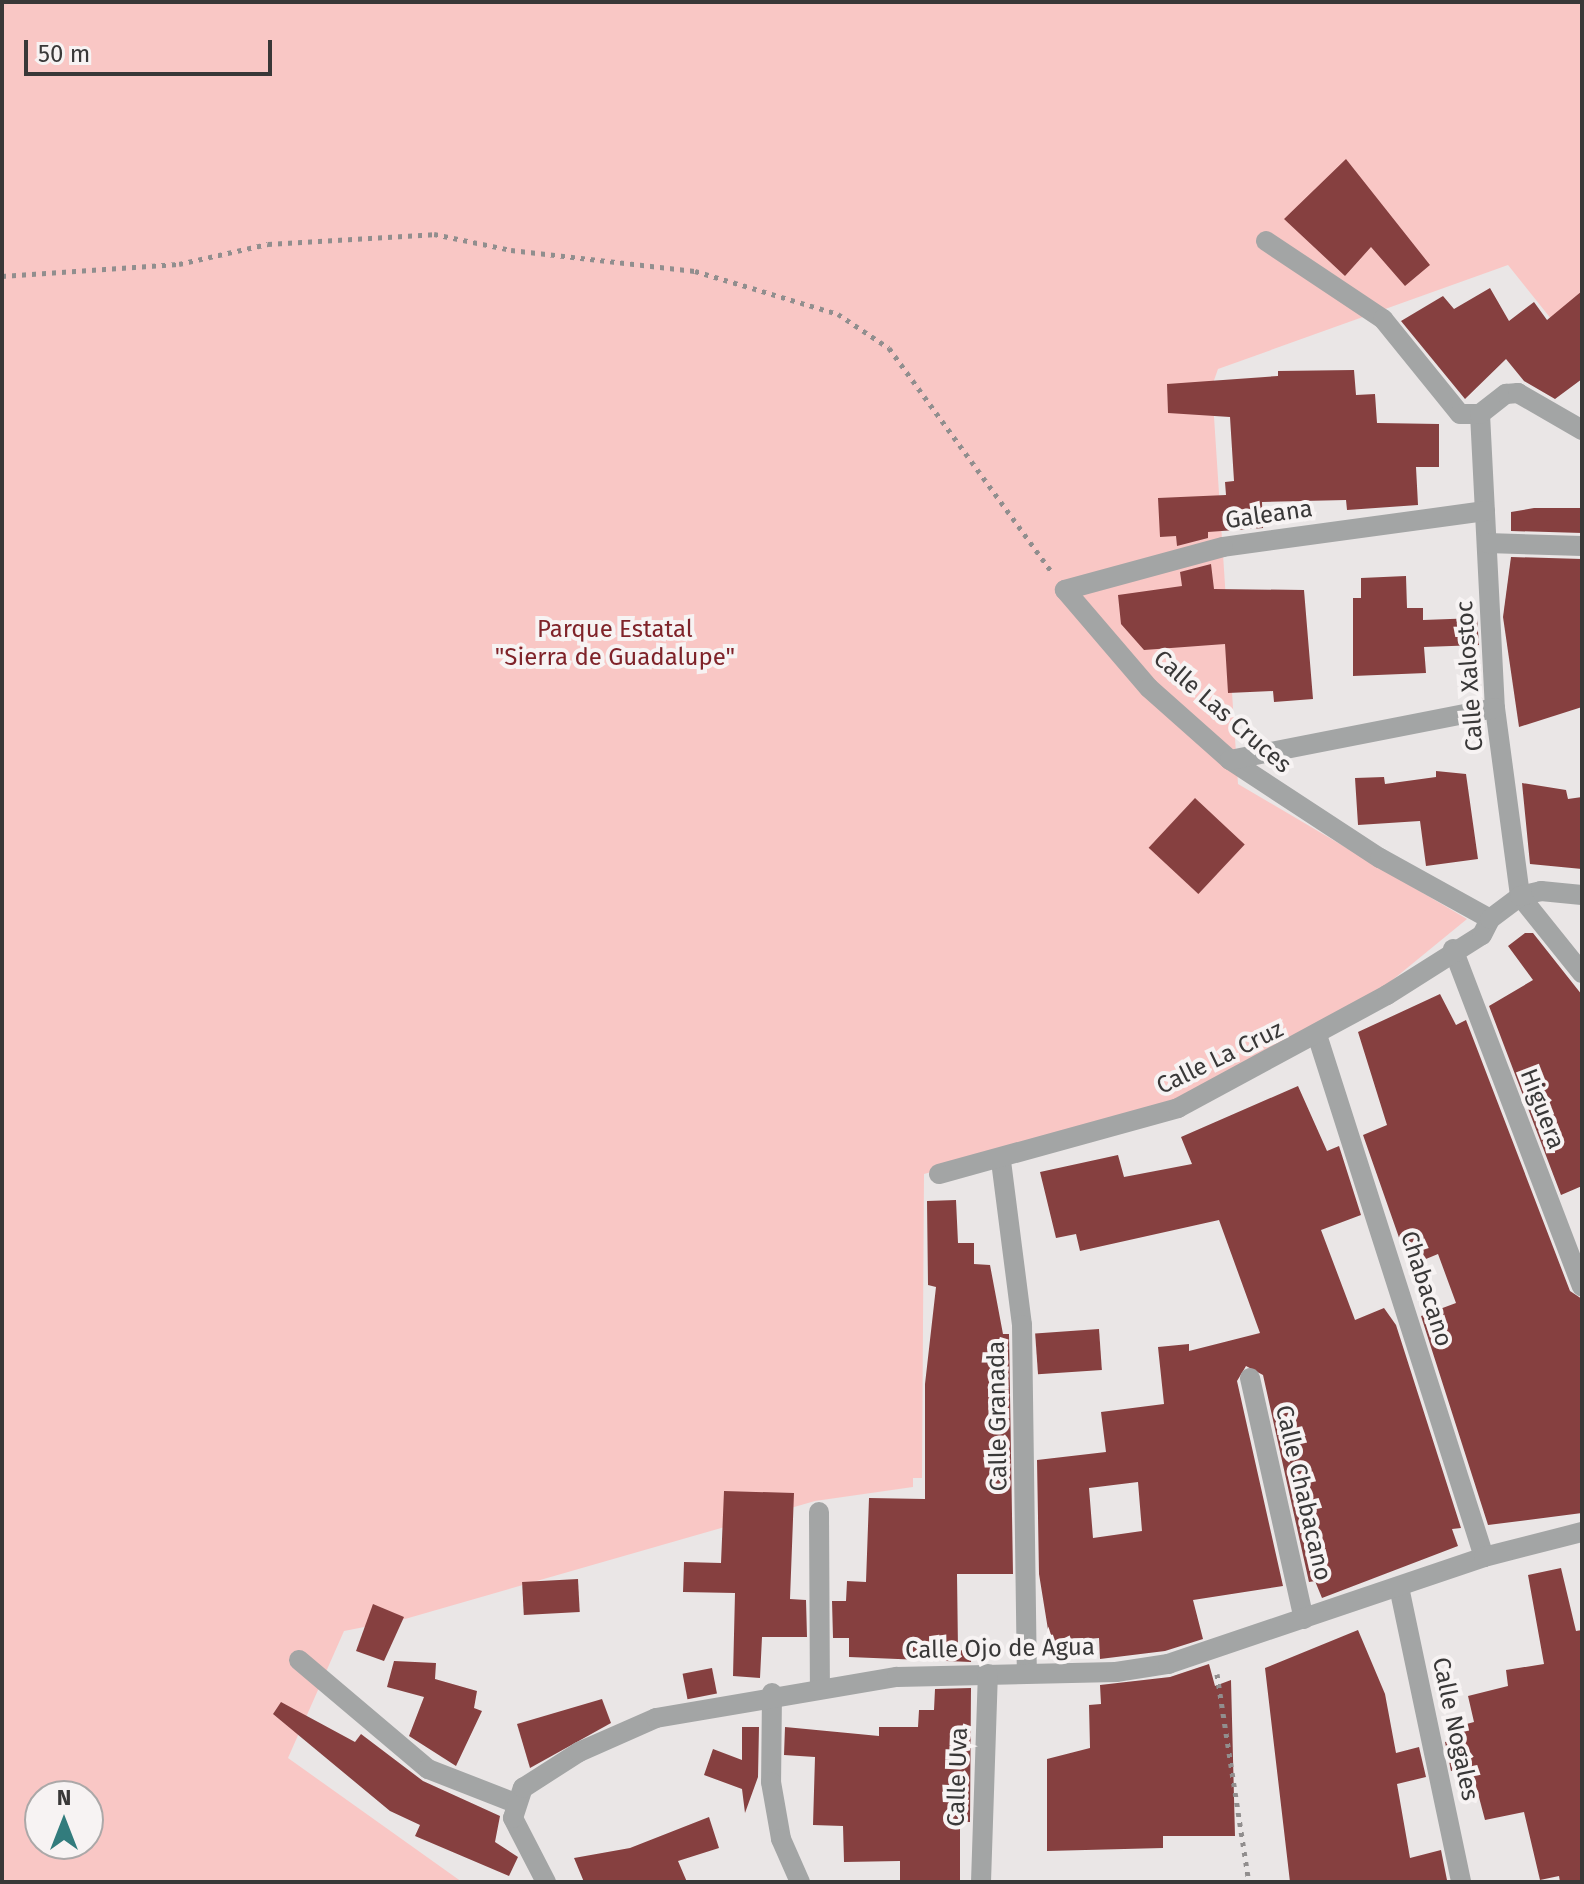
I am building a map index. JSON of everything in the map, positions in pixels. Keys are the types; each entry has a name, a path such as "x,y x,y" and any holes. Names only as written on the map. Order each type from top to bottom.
{"street":[{"path":"1266,241 1383,319 1460,414 1480,414 1506,394 1518,393 1582,430"},
{"name":"Calle Xalostoc","path":"1480,414 1495,708 1520,896"},
{"name":"Galeana","path":"1065,590 1223,547 1485,511"},
{"path":"1487,543 1582,546"},
{"name":"Calle Las Cruces","path":"1065,590 1149,688 1230,760 1380,858 1490,919"},
{"path":"1230,760 1495,708"},
{"path":"1490,919 1520,896 1541,891 1582,895"},
{"path":"1520,896 1582,973"},
{"name":"Calle La Cruz","path":"939,1174 1001,1161 1152,1119 1318,1038 1453,949 1482,935 1490,919"},
{"name":"Higuera","path":"1453,949 1582,1286"},
{"name":"Chabacano","path":"1318,1038 1484,1557"},
{"name":"Calle Granada","path":"1001,1161 1022,1325 1027,1673"},
{"name":"Calle Chabacano","path":"1250,1378 1304,1619"},
{"path":"819,1512 820,1686"},
{"name":"Calle Ojo de Agua","path":"515,1803 539,1776 656,1718 820,1686 988,1674 1116,1672 1213,1651 1484,1557 1582,1532"},
{"name":"Calle Nogales","path":"1399,1587 1461,1882"},
{"path":"299,1660 428,1769 515,1803 518,1834 546,1882"},
{"name":"Calle Uva","path":"981,1882 988,1674"},
{"path":"772,1693 771,1782 781,1839 800,1882"}],"path":[{"path":"2,276 179,264 281,242 434,234 511,250 695,271 838,314 889,348 1065,590"},
{"path":"1213,1651 1249,1882"}],"green space":[{"name":"Parque Estatal \"Sierra de Guadalupe\"","path":"2,2 1582,2 1582,291 1552,320 1508,265 1218,369 1212,386 1238,784 1467,919 1368,1000 1170,1105 924,1174 922,1478 913,1478 913,1487 815,1501 405,1619 344,1631 288,1758 462,1882 2,1882"}],"building":[{"path":"1346,159 1430,265 1405,286 1371,247 1345,276 1284,219"},
{"path":"1490,288 1509,321 1534,302 1547,320 1582,291 1582,379 1555,399 1524,381 1506,359 1465,399 1401,321 1443,296 1454,309"},
{"path":"1354,370 1356,395 1375,394 1377,423 1439,424 1439,467 1416,467 1418,505 1347,510 1346,500 1262,502 1263,528 1208,532 1208,538 1177,546 1176,536 1160,537 1158,498 1226,495 1225,482 1234,481 1230,417 1168,413 1167,384 1278,376 1278,371"},
{"path":"1534,508 1582,508 1582,533 1511,531 1511,512"},
{"path":"1511,557 1582,559 1582,707 1519,727 1503,617"},
{"path":"1211,564 1214,589 1304,590 1313,699 1274,702 1273,691 1228,693 1225,644 1144,650 1121,624 1118,595 1182,586 1180,572"},
{"path":"1406,576 1407,608 1423,608 1423,620 1477,618 1479,645 1424,647 1426,673 1353,676 1353,598 1361,598 1361,578"},
{"path":"1436,771 1466,774 1478,859 1426,866 1420,821 1358,825 1355,778 1384,777 1385,784 1436,777"},
{"path":"1522,783 1566,790 1568,799 1582,797 1582,869 1530,864"},
{"path":"1195,798 1245,844 1198,894 1149,848"},
{"path":"1525,933 1533,933 1582,995 1582,1186 1561,1195 1489,1006 1533,980 1508,946"},
{"path":"1440,994 1456,1025 1466,1020 1570,1291 1582,1299 1582,1513 1488,1525 1421,1316 1456,1303 1438,1254 1409,1266 1363,1135 1387,1125 1358,1032"},
{"path":"1298,1086 1327,1151 1339,1146 1361,1215 1321,1230 1355,1320 1384,1308 1396,1325 1461,1528 1452,1529 1458,1546 1322,1598 1315,1581 1309,1582 1263,1375 1246,1366 1237,1381 1283,1586 1193,1600 1203,1639 1165,1651 1100,1659 1099,1638 1050,1642 1039,1574 1037,1460 1106,1452 1101,1412 1164,1404 1158,1347 1189,1344 1189,1351 1260,1333 1219,1220 1080,1251 1076,1234 1056,1238 1040,1172 1118,1155 1124,1177 1192,1164 1181,1137","holes":["1138,1482 1142,1531 1093,1538 1089,1488"]},
{"path":"956,1200 958,1243 974,1243 974,1264 990,1265 1003,1334 1009,1334 1013,1574 957,1574 958,1650 972,1651 971,1662 849,1657 849,1638 833,1638 832,1601 846,1601 847,1581 866,1582 869,1498 925,1499 925,1384 936,1287 928,1285 927,1201"},
{"path":"1099,1329 1102,1370 1038,1374 1035,1333"},
{"path":"724,1491 794,1493 790,1599 806,1600 807,1637 762,1637 760,1678 733,1676 735,1593 683,1592 684,1562 721,1563"},
{"path":"1561,1568 1576,1631 1582,1630 1582,1882 1560,1882 1559,1876 1540,1880 1524,1812 1485,1820 1471,1767 1451,1771 1445,1742 1462,1738 1459,1726 1474,1722 1468,1696 1508,1686 1506,1670 1544,1664 1528,1575"},
{"path":"578,1579 580,1612 524,1615 522,1582"},
{"path":"373,1604 404,1617 384,1661 356,1651"},
{"path":"1358,1630 1385,1694 1396,1753 1419,1747 1426,1777 1397,1784 1410,1858 1441,1850 1447,1880 1290,1882 1265,1668"},
{"path":"394,1661 436,1663 435,1679 477,1691 474,1708 482,1711 456,1766 409,1736 424,1697 387,1687"},
{"path":"1209,1664 1215,1686 1231,1680 1235,1836 1163,1836 1163,1848 1047,1851 1047,1759 1090,1748 1089,1705 1101,1704 1100,1685 1170,1677"},
{"path":"712,1668 717,1694 688,1699 683,1674"},
{"path":"971,1688 970,1822 960,1822 960,1882 900,1882 900,1861 844,1862 843,1826 813,1825 815,1757 784,1755 785,1727 879,1736 879,1727 918,1727 919,1710 934,1710 935,1689"},
{"path":"602,1699 611,1723 530,1768 517,1724"},
{"path":"281,1702 355,1742 361,1734 423,1781 500,1816 495,1842 518,1857 509,1876 415,1836 420,1825 390,1811 273,1714"},
{"path":"742,1727 759,1727 758,1777 745,1813 742,1789 704,1775 713,1749 742,1760"},
{"path":"709,1817 719,1848 678,1861 687,1882 584,1882 574,1858 630,1848"}]}
